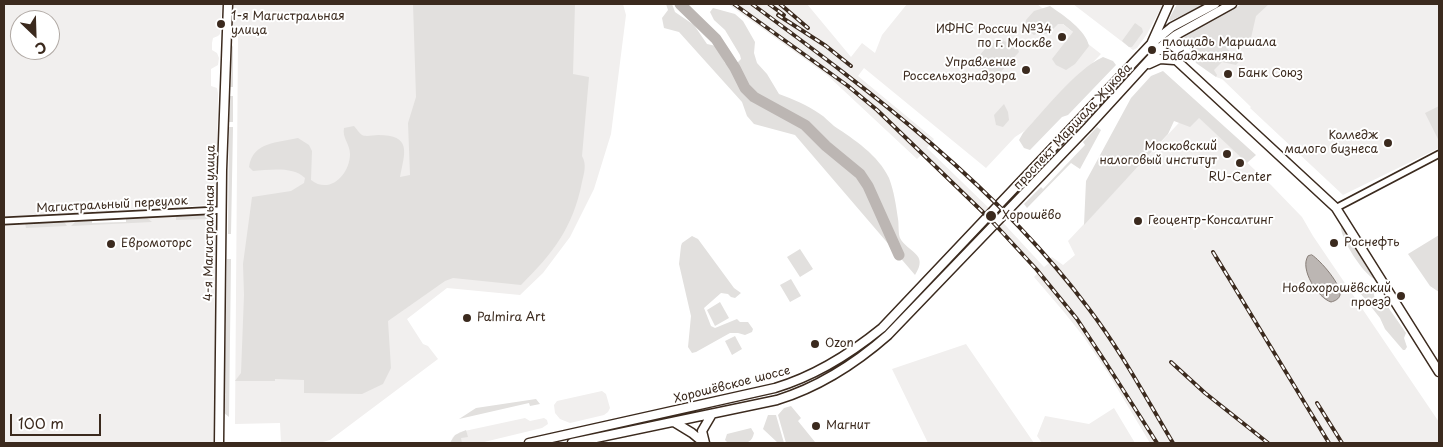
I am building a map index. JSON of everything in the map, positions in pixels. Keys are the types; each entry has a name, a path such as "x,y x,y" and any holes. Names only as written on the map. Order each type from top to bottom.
{"main road":[{"name":"4-я Магистральная улица","path":"219,443 222,210 228,4"},
{"path":"1170,4 1151,44 1176,60 1336,208 1439,372"},
{"name":"проспект Маршала Жукова","path":"996,208 1151,44 1178,23 1215,4"},
{"name":"проспект Маршала Жукова","path":"1004,216 1160,49 1176,35 1232,4"},
{"path":"1165,12 1167,24 1178,23"},
{"path":"1160,49 1165,12"},
{"path":"1144,68 1160,59 1176,60"},
{"name":"Хорошёвское шоссе","path":"530,443 775,388 794,382 827,366 882,328 996,208"},
{"name":"Хорошёвское шоссе","path":"572,443 712,414 788,396 813,386 852,363 888,335 1004,216"},
{"path":"705,443 702,431 712,414"},
{"path":"674,422 705,443"}],"street":[{"path":"1336,208 1439,154"},
{"name":"Магистральный переулок","path":"4,221 222,210"}],"shaded area":[{"path":"4,4 222,4 220,34 213,38 212,43 212,50 217,53 219,58 218,65 211,69 211,86 217,88 218,93 217,160 214,164 209,164 209,176 214,177 218,184 217,198 214,203 209,205 4,217"},
{"path":"232,4 623,4 626,15 611,134 594,189 570,237 543,273 520,295 447,288 407,319 423,344 428,346 438,359 330,440 319,443 281,443 280,423 235,424 238,36 233,34 231,28"},
{"path":"413,4 575,4 573,74 589,77 582,156 585,166 578,198 567,226 543,262 521,285 453,278 445,281 388,321 391,368 383,384 362,394 304,393 304,380 235,381 241,373 244,295 243,264 252,197 291,191 304,183 305,178 300,174 287,170 253,171 249,167 251,158 261,148 268,145 298,138 309,145 312,151 311,180 318,184 332,184 347,169 350,150 344,135 344,128 354,126 364,136 389,136 401,142 404,147 404,153 400,177 410,175 408,123 416,97"},
{"path":"666,4 672,4 675,12 694,25 707,44 716,46 725,63 729,65 738,62 741,59 740,55 725,30 714,20 710,12 713,8 735,14 743,21 755,42 754,53 757,63 767,74 779,94 800,102 824,117 879,162 891,183 896,203 900,238 919,258 919,268 915,275 795,135 754,124 747,116 742,102 679,32 664,28 662,18 668,10"},
{"path":"728,4 807,4 851,57 862,43 875,53 882,35 907,4 1037,4 1101,54 1032,126 1015,137 986,168 864,68 858,76 934,139 927,148 995,214 1044,267 1052,257 1063,265 1075,255 1068,241 1191,110 1271,185 1302,217 1439,422 1439,443 1150,443 1108,373 1083,336 1034,277 1038,273 988,220 921,155 917,159 827,75"},
{"path":"1073,4 1163,4 1147,34 1137,48 1133,50"},
{"path":"1177,4 1206,4 1170,21 1169,19"},
{"path":"1242,4 1269,4 1256,16 1251,38 1234,41 1226,48 1240,60 1236,65 1222,62 1214,70 1217,75 1216,77 1196,63 1184,37"},
{"path":"1265,4 1439,4 1439,148 1343,195 1250,108 1222,79 1216,77 1211,60"},
{"path":"1050,6 1079,29 1089,46 1075,64 1066,70 1056,65 1052,59 1073,32 1063,24 1058,24 1048,34 1038,33 1034,35 1025,28 1026,20 1034,11"},
{"path":"1135,23 1142,28 1143,32 1132,47 1129,47 1122,41"},
{"path":"1000,39 1017,47 1019,52 997,76 992,77 982,69 977,58 987,47"},
{"path":"233,45 233,87 230,87 230,51"},
{"path":"1103,57 1113,61 1116,65 1068,115 1062,117 1030,150 1024,148 1019,140 1023,133 1071,81 1092,63"},
{"path":"1163,71 1256,155 1247,163 1199,118 1190,127 1174,121 1168,134 1084,225 1086,181 1131,98 1151,76"},
{"path":"230,96 233,96 233,122 229,122"},
{"path":"1004,104 1009,120 1003,127 996,125 994,115"},
{"path":"1439,106 1439,141 1425,113"},
{"path":"229,127 233,127 231,234 228,234"},
{"path":"1097,127 1101,130 1080,169 1071,163 1027,208 1024,204 1041,187 1043,189 1085,145 1083,142"},
{"path":"209,214 215,217 217,224 215,443 4,443 4,224 92,220 92,223 126,222 126,218"},
{"path":"208,215 207,219 176,220 176,216"},
{"path":"126,218 147,218 152,222 71,226 76,221 92,220 92,223 126,222"},
{"path":"61,221 67,226 26,228 25,223"},
{"path":"1343,226 1375,277 1374,279 1369,276 1353,256 1342,233 1341,227"},
{"path":"1439,235 1439,292 1430,286 1408,254"},
{"path":"692,236 698,239 734,288 741,293 735,298 721,293 704,308 711,326 715,328 737,319 740,322 748,322 753,329 752,332 745,335 730,333 692,353 688,347 691,316 679,264 682,243"},
{"path":"800,249 813,269 800,277 787,257"},
{"path":"1312,255 1325,267 1338,285 1340,291 1339,298 1331,302 1321,295 1311,282 1306,262 1308,256"},
{"path":"227,259 231,259 229,417 224,413"},
{"path":"791,279 801,296 790,302 780,285"},
{"path":"1361,282 1369,284 1373,288 1375,301 1388,307 1406,333 1404,338 1407,347 1405,350 1385,329 1380,318 1357,289 1356,285"},
{"path":"720,302 729,318 715,326 707,310"},
{"path":"735,336 742,349 732,355 725,341"},
{"path":"966,344 1034,443 928,443 892,369"},
{"path":"602,391 606,394 610,408 604,415 570,423 560,419 555,413 554,405 557,401"},
{"path":"536,399 540,404 530,406 529,403 459,419 476,408"},
{"path":"791,406 801,418 798,421 814,443 786,443 778,415 784,408"},
{"path":"1114,408 1135,443 1042,443 1037,436 1045,416 1089,424"},
{"path":"768,415 776,415 784,443 778,443 763,429"},
{"path":"525,418 530,421 544,418 548,424 542,428 480,443 450,443 453,437 460,432"},
{"path":"751,428 754,433 748,442 741,444 728,443 725,440 727,434"},
{"path":"466,430 468,437 461,438 462,443 450,443 455,435"}],"waterway":[{"path":"680,4 716,39 735,68 745,88 754,97 805,125 826,146 860,174 868,186 899,255"}],"railway":[{"path":"734,4 848,86 877,110 989,218 1037,270 1077,319 1157,443"},
{"path":"752,4 843,72 932,144 1015,222 1053,264 1101,325 1173,443"},
{"path":"769,4 784,15"},
{"path":"780,4 808,28"},
{"path":"778,15 826,46 851,66"},
{"path":"1213,252 1329,443"},
{"path":"1171,362 1205,393 1268,443"},
{"path":"1317,403 1342,443"}],"place":[{"name":"1-я Магистральная улица","path":"221,24"},
{"name":"ИФНС России №34 по г. Москве","path":"1062,37"},
{"name":"площадь Маршала Бабаджаняна","path":"1152,50"},
{"name":"Управление Россельхознадзора","path":"1026,70"},
{"name":"Банк Союз","path":"1228,74"},
{"name":"Колледж малого бизнеса","path":"1388,143"},
{"name":"Московский налоговый институт","path":"1227,154"},
{"name":"RU-Center","path":"1240,163"},
{"name":"Хорошёво","path":"991,216"},
{"name":"Геоцентр-Консалтинг","path":"1138,221"},
{"name":"Роснефть","path":"1334,243"},
{"name":"Евромоторс","path":"111,244"},
{"name":"Новохорошёвский проезд","path":"1401,296"},
{"name":"Palmira Art","path":"467,318"},
{"name":"Ozon","path":"815,344"},
{"name":"Магнит","path":"816,426"}]}
